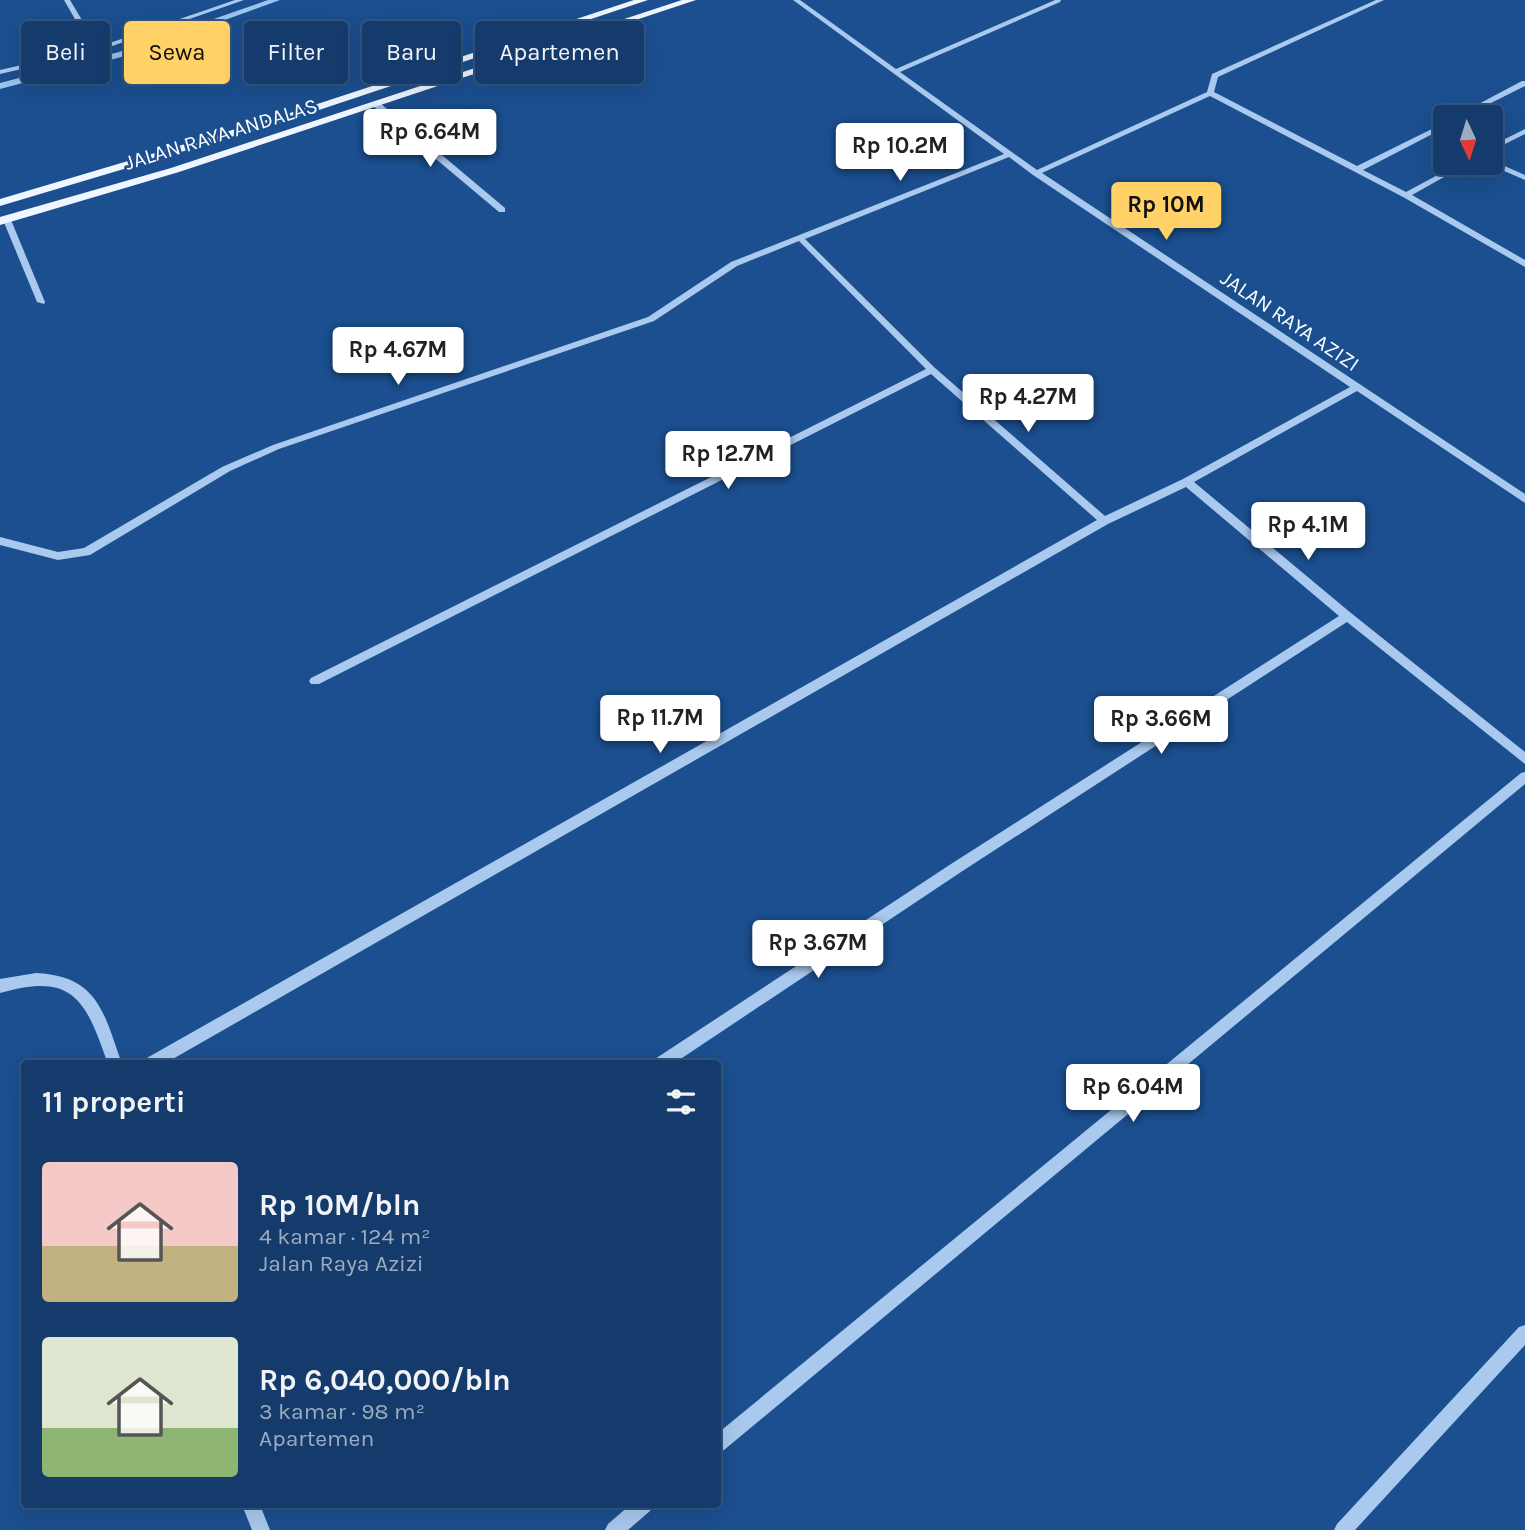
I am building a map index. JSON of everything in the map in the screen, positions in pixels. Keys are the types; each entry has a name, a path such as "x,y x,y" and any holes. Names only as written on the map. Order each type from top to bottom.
{"main road":[{"name":"JALAN RAYA ANDALAS","path":"580,21 643,0"},
{"name":"JALAN RAYA ANDALAS","path":"628,21 691,0"},
{"name":"JALAN RAYA ANDALAS","path":"0,203 269,123 475,56"},
{"name":"JALAN RAYA ANDALAS","path":"3,220 175,170 475,72"}],"street":[{"path":"67,0 79,21"},
{"path":"110,45 241,0"},
{"name":"JALAN RAYA AZIZI","path":"796,0 1036,173 1525,499"},
{"path":"1036,173 1210,93 1215,76 1381,0"},
{"path":"896,71 1058,1"},
{"path":"0,72 21,67"},
{"path":"1482,105 1525,83"},
{"path":"1210,93 1406,195 1525,264"},
{"path":"377,105 502,210"},
{"path":"1358,169 1433,131"},
{"path":"1503,143 1525,131"},
{"path":"0,541 58,556 86,552 226,469 276,447 651,319 734,264 1010,154"},
{"path":"1503,168 1525,178"},
{"path":"1406,195 1443,175"},
{"path":"3,220 41,302"},
{"path":"800,238 932,370 1104,521"},
{"path":"316,681 932,370"},
{"path":"157,1060 1104,521 1187,482 1357,387"},
{"path":"1187,482 1347,616 1525,759"},
{"path":"666,1060 956,868 1347,616"},
{"path":"721,1442 1525,777"},
{"path":"0,986 16,981 47,979 72,988 90,1002 113,1060"},
{"path":"1343,1530 1525,1333"},
{"path":"252,1508 261,1530"},
{"path":"614,1530 640,1508"}],"waterway":[{"path":"0,86 122,54 276,0"}]}
